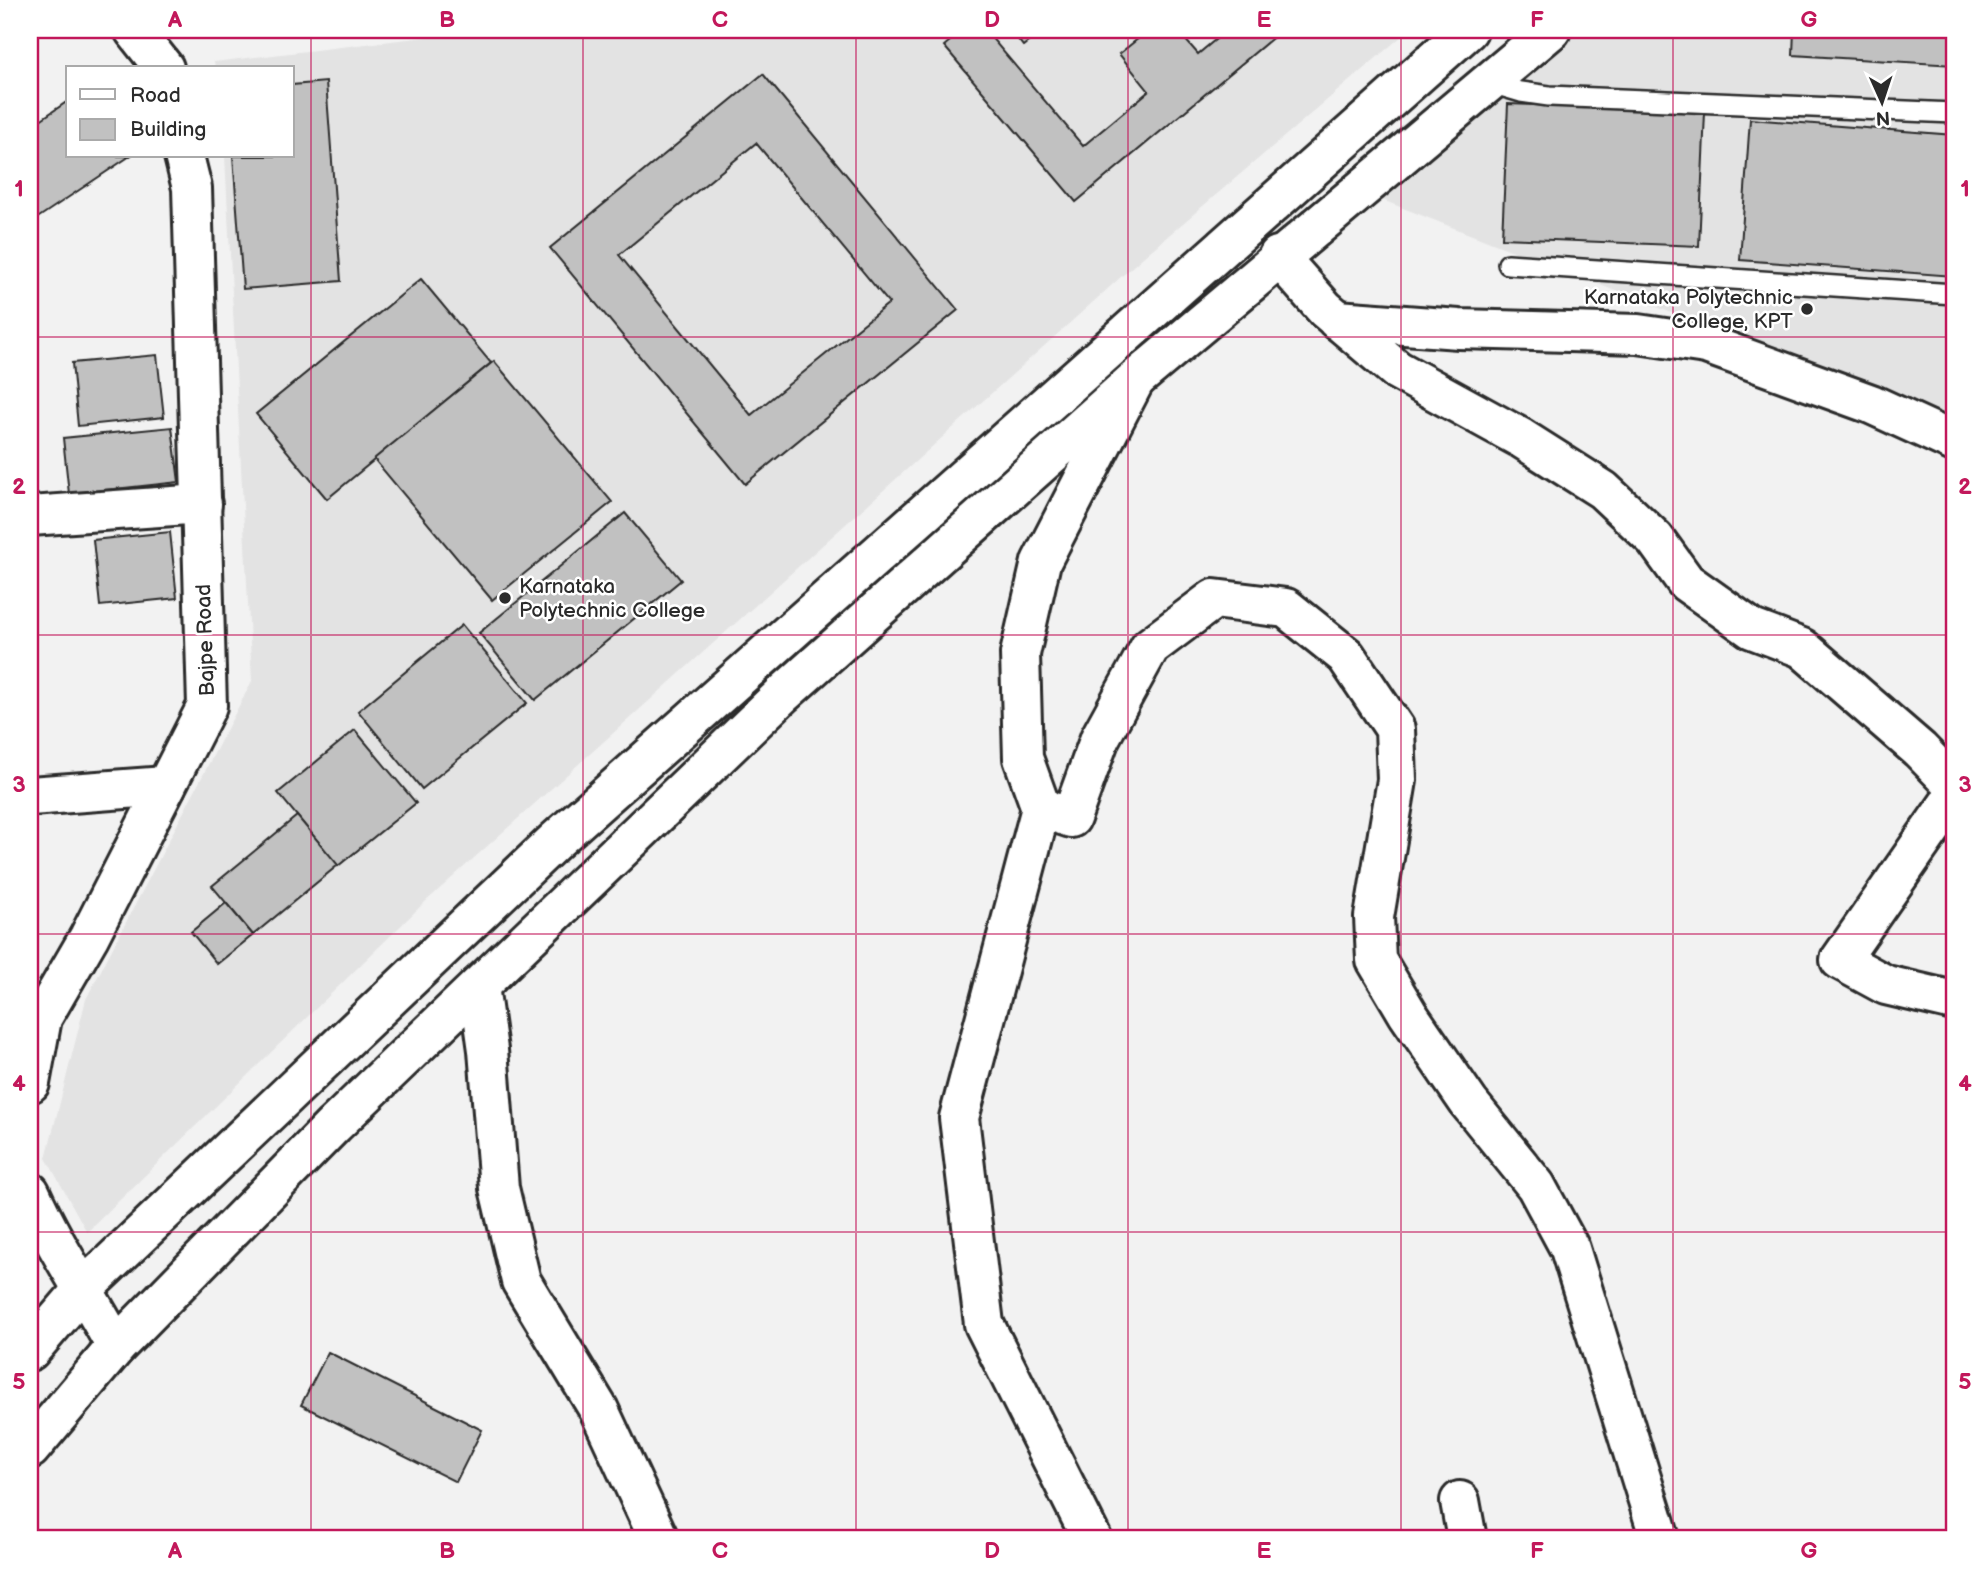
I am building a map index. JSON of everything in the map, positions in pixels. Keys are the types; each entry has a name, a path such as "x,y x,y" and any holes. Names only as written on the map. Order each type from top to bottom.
{"street":[{"path":"134,30 162,66"},
{"path":"30,1351 84,1287 555,841 1143,315 1468,30"},
{"path":"30,1449 116,1347 334,1125 783,694 1170,349 1551,30"},
{"name":"Bajpe Road","path":"30,1083 42,1018 89,937 207,706 192,188 184,158"},
{"path":"1278,256 1337,320 1397,370 1521,438 1603,490 1656,540 1686,582 1752,629 1802,648 1920,750 1954,785"},
{"path":"1143,315 1170,349"},
{"path":"1337,320 1459,329 1639,334 1706,344 1871,404 1954,442"},
{"path":"1092,1539 984,1324 959,1118 1041,808 1023,758 1020,654 1041,562 1136,379"},
{"path":"30,516 202,504"},
{"path":"1041,808 1071,818 1100,738 1150,647 1214,599 1286,608 1346,656 1395,729 1398,780 1374,917 1376,960 1408,1014 1469,1103 1536,1185 1570,1249 1660,1539"},
{"path":"30,796 166,786"},
{"path":"1954,796 1840,960 1886,985 1954,1000"},
{"path":"480,986 499,1188 522,1281 599,1410 659,1539"},
{"path":"30,1192 45,1225 84,1287 116,1347"},
{"path":"1460,1501 1467,1539"}],"lane":[{"path":"1488,82 1521,92 1549,96 1954,113"},
{"path":"1508,264 1954,293"}],"shaded area":[{"name":"Karnataka Polytechnic College","path":"484,30 697,34 707,30 1409,30 1142,258 424,903 87,1232 46,1158 86,999 252,681 225,158 294,158 294,66 215,66 214,62"},
{"name":"Karnataka Polytechnic College, KPT","path":"1566,30 1954,30 1954,423 1367,194"}],"building":[{"path":"963,30 985,30 1083,146 1149,91 1119,54 1149,30 1177,30 1198,54 1227,30 1282,30 1076,202 944,46"},
{"path":"1011,30 1043,30 1023,46"},
{"path":"1794,30 1954,30 1954,65 1793,55"},
{"path":"763,74 958,310 745,484 550,248","holes":["756,143 889,303 751,415 619,255"]},
{"path":"326,82 341,281 243,289 233,158 294,158 294,85"},
{"path":"66,102 66,158 127,158 30,223 30,127"},
{"path":"1508,104 1705,112 1699,246 1502,238"},
{"path":"1750,119 1954,135 1954,276 1740,260"},
{"path":"421,279 491,363 327,499 256,414"},
{"path":"157,355 164,417 78,426 72,363"},
{"path":"494,361 612,502 492,600 374,459"},
{"path":"172,427 179,482 69,494 63,438"},
{"path":"625,513 681,580 535,700 479,633"},
{"path":"170,532 177,598 100,606 93,540"},
{"path":"462,625 527,703 422,789 358,711"},
{"path":"355,730 416,803 338,866 278,793"},
{"path":"297,816 338,865 253,935 212,886"},
{"path":"226,903 253,935 217,964 191,932"},
{"path":"328,1352 482,1430 456,1482 301,1405"}],"place":[{"name":"Karnataka Polytechnic College, KPT","path":"1807,309"},
{"name":"Karnataka Polytechnic College","path":"505,598"}]}
